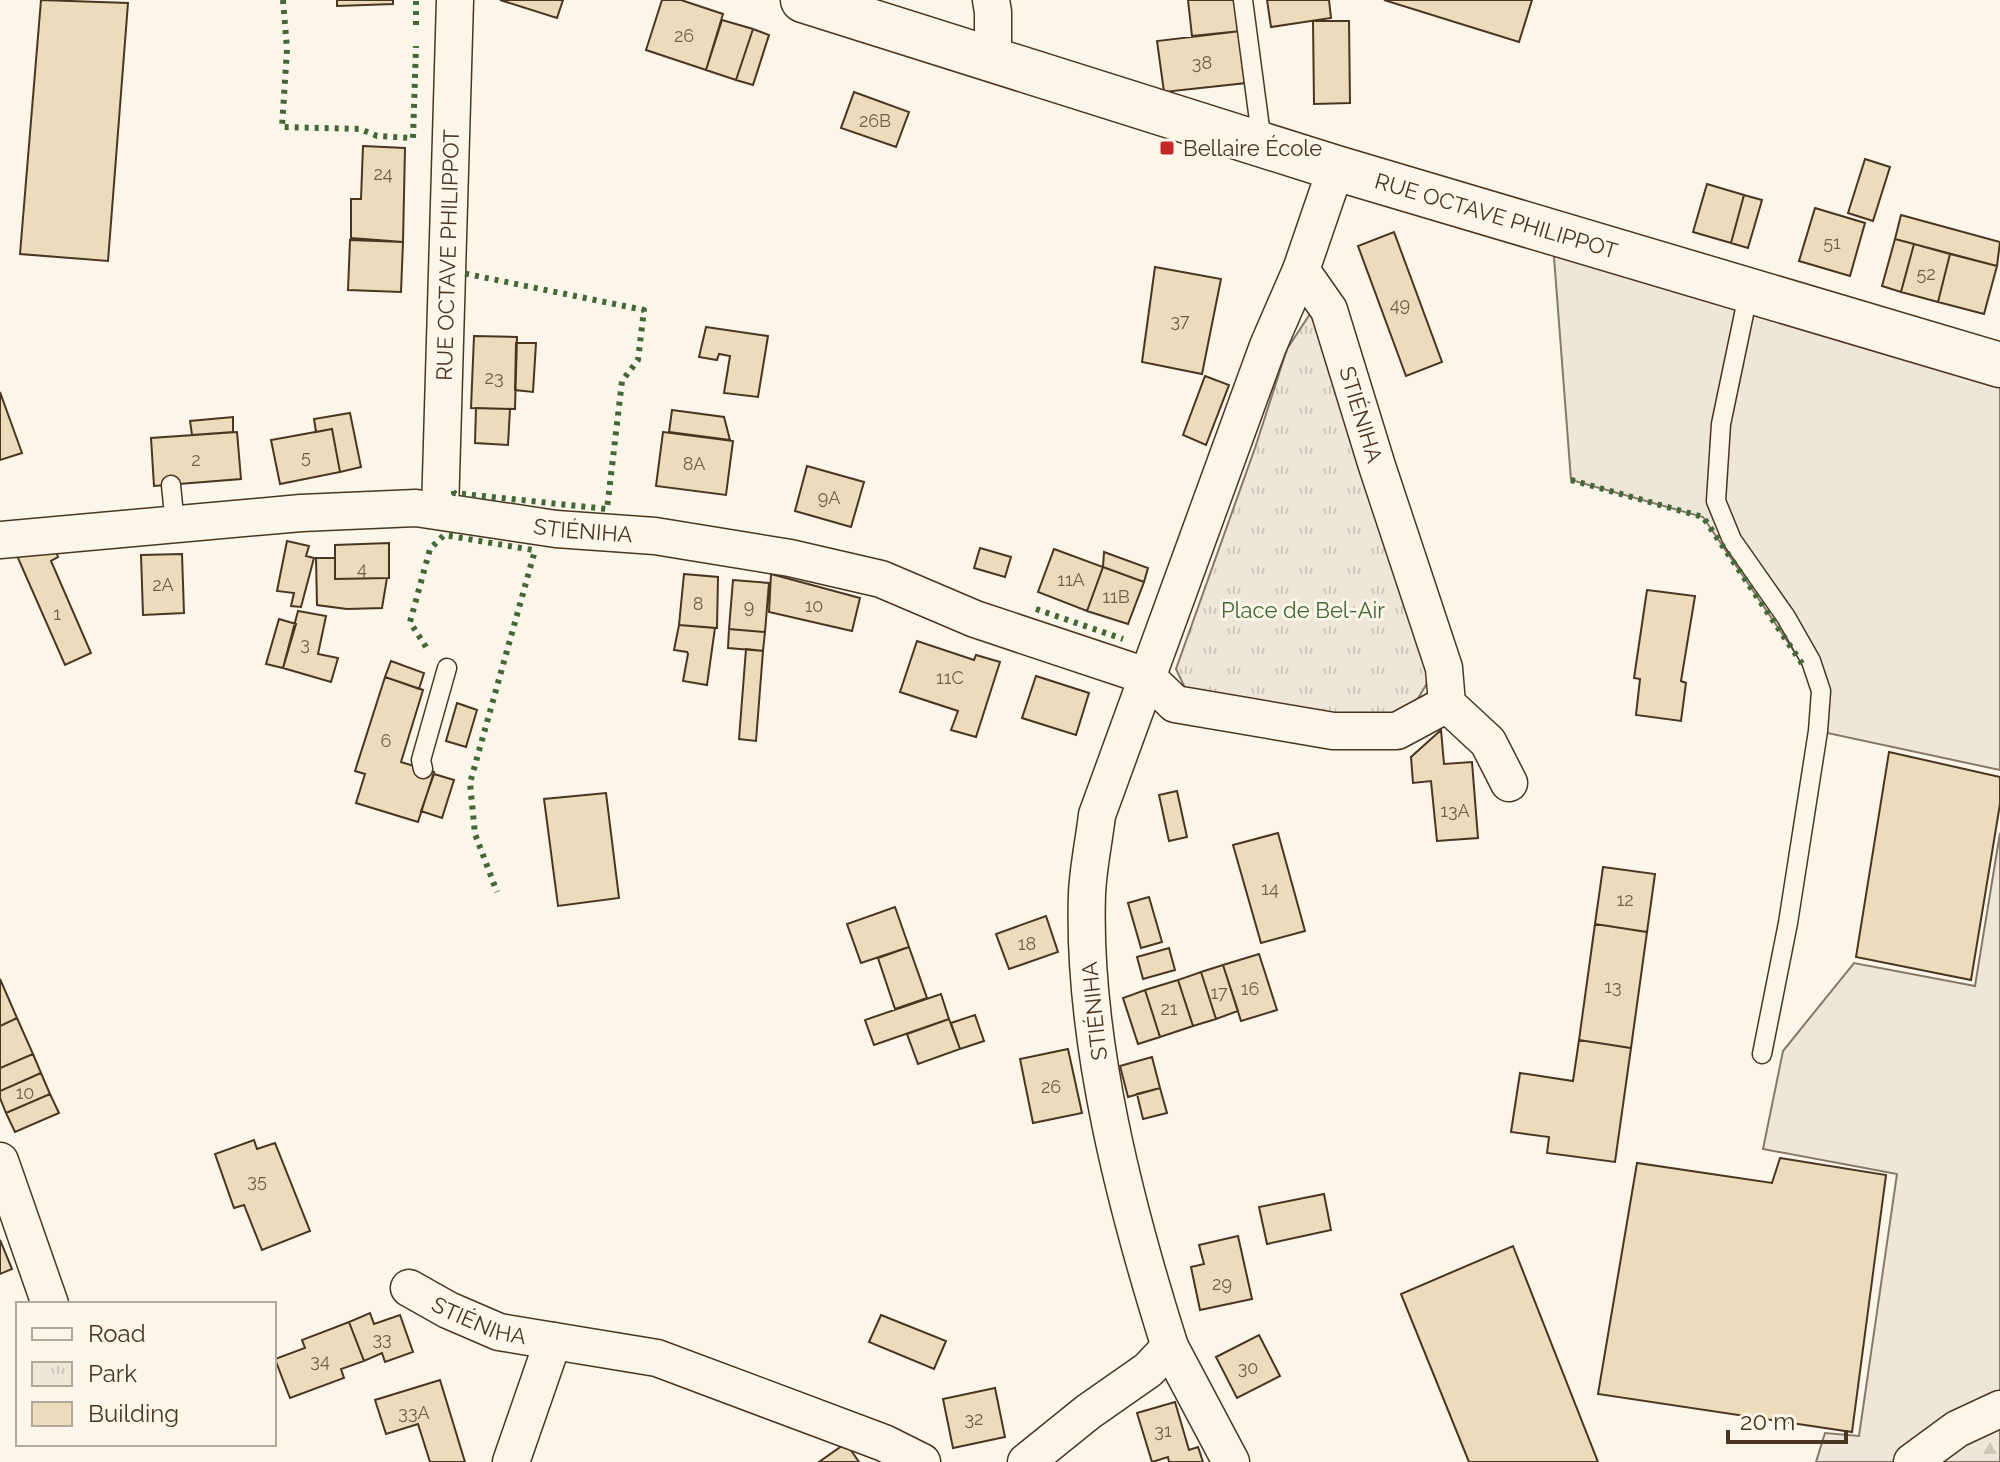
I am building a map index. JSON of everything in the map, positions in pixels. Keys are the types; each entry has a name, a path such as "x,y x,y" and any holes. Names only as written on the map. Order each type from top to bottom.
{"street":[{"name":"RUE OCTAVE PHILIPPOT","path":"440,511 455,0"},
{"name":"RUE OCTAVE PHILIPPOT","path":"803,0 1336,168 2000,365"},
{"path":"991,0 993,61"},
{"name":"STIÉNIHA","path":"1231,1462 1170,1347 1140,1241 1103,1085 1088,963 1087,892 1097,815 1268,346 1301,270 1336,168"},
{"name":"STIÉNIHA","path":"0,540 301,513 416,508 556,529 655,536 790,558 881,579 975,619 1146,676 1175,704 1333,731 1397,731 1447,704 1444,668 1329,310 1301,270"},
{"path":"1447,704 1488,742 1509,783"},
{"path":"0,1161 49,1302"},
{"name":"STIÉNIHA","path":"409,1288 448,1310 499,1332 657,1358 884,1443 922,1462"},
{"name":"STIÉNIHA","path":"511,1462 553,1341"},
{"path":"1026,1462 1088,1412 1148,1370 1170,1347"},
{"path":"1912,1462 1957,1429 2000,1409"}],"lane":[{"path":"1243,0 1263,145"},
{"path":"1749,290 1721,424 1716,501 1732,540 1786,617 1811,661 1821,691 1818,731 1788,923 1762,1054"},
{"path":"171,485 175,525"},
{"path":"419,765 447,668"}],"green space":[{"path":"1552,231 2000,365 2000,770 1818,731 1821,691 1703,517 1571,480"},
{"name":"Place de Bel-Air","path":"1312,311 1429,680 1417,700 1397,714 1354,722 1186,690 1176,669 1287,349"},
{"path":"2000,833 2000,1409 1912,1462 1816,1462 1825,1433 1859,1436 1897,1174 1763,1149 1783,1051 1854,963 1975,986"},
{"path":"2000,1409 2000,1462 1912,1462"}],"building":[{"path":"41,0 128,3 108,261 20,254"},
{"path":"337,0 393,0 393,4 337,6"},
{"path":"500,0 563,0 557,18"},
{"path":"662,0 681,0 723,14 706,70 646,50"},
{"path":"1188,0 1237,0 1241,31 1192,36"},
{"path":"1267,0 1329,0 1331,18 1271,27"},
{"path":"1384,0 1532,0 1519,42"},
{"path":"722,20 753,29 736,80 706,70"},
{"path":"1313,21 1349,21 1350,103 1314,104"},
{"path":"753,29 769,35 753,85 736,80"},
{"path":"1241,31 1246,83 1164,92 1157,41"},
{"path":"854,92 909,112 896,147 841,128"},
{"path":"363,146 405,148 403,242 351,238 351,199 361,199"},
{"path":"1865,159 1890,167 1873,221 1848,213"},
{"path":"1707,184 1744,195 1731,243 1693,232"},
{"path":"1744,195 1762,200 1748,248 1731,243"},
{"path":"1815,208 1865,223 1850,276 1799,261"},
{"path":"1901,215 2000,242 1997,266 1895,239"},
{"path":"1394,232 1442,362 1406,376 1358,246"},
{"path":"1895,239 1914,244 1901,292 1882,286"},
{"path":"350,240 403,242 401,292 348,290"},
{"path":"1914,244 1950,254 1938,302 1901,292"},
{"path":"1950,254 1997,266 1984,314 1938,302"},
{"path":"1155,267 1221,279 1202,374 1142,362"},
{"path":"706,327 768,336 758,397 724,393 730,356 719,354 717,360 699,357"},
{"path":"474,336 517,337 515,409 471,408"},
{"path":"516,343 536,343 533,392 515,390"},
{"path":"1205,376 1229,385 1206,445 1183,435"},
{"path":"0,392 22,453 0,460"},
{"path":"476,408 510,409 508,445 475,443"},
{"path":"672,410 724,417 730,440 669,432"},
{"path":"350,413 361,467 340,472 332,429 316,432 314,419"},
{"path":"233,417 233,432 192,435 190,421"},
{"path":"332,429 340,472 280,484 271,440"},
{"path":"237,432 241,479 154,486 151,438"},
{"path":"663,432 733,441 726,495 656,486"},
{"path":"807,466 864,482 851,527 795,511"},
{"path":"287,541 309,546 306,556 314,558 301,607 291,606 294,593 277,591"},
{"path":"389,543 389,578 335,579 335,545"},
{"path":"54,546 58,557 51,561 91,653 65,665 14,549"},
{"path":"980,548 1011,557 1005,577 974,568"},
{"path":"1054,549 1103,567 1087,611 1038,592"},
{"path":"1104,552 1148,568 1144,582 1103,567"},
{"path":"182,554 184,613 143,615 141,555"},
{"path":"316,558 335,558 335,579 387,578 382,608 347,609 317,605"},
{"path":"1103,567 1144,582 1128,624 1087,611"},
{"path":"684,574 718,577 717,628 679,625"},
{"path":"771,574 860,598 852,631 769,612"},
{"path":"733,580 769,583 765,632 729,629"},
{"path":"1647,590 1695,596 1681,681 1686,683 1681,721 1636,715 1640,679 1634,678"},
{"path":"298,611 326,616 318,654 338,658 331,682 283,668"},
{"path":"279,619 296,624 283,668 266,664"},
{"path":"679,625 715,628 707,685 683,681 688,654 674,650"},
{"path":"729,629 765,632 763,651 728,648"},
{"path":"917,641 974,660 976,655 1000,662 976,737 951,730 958,711 900,692"},
{"path":"746,649 763,651 756,741 739,739"},
{"path":"391,661 424,673 419,689 385,677"},
{"path":"1036,676 1089,693 1076,735 1022,718"},
{"path":"385,677 423,690 401,762 434,772 418,822 356,803 365,774 355,771"},
{"path":"457,703 477,710 466,747 446,741"},
{"path":"1441,730 1444,764 1472,762 1478,838 1437,841 1431,781 1413,783 1411,757"},
{"path":"1889,752 2000,777 2000,804 1971,980 1856,957"},
{"path":"434,774 454,780 442,818 421,811"},
{"path":"1177,791 1187,837 1169,841 1159,795"},
{"path":"606,793 619,898 558,906 544,799"},
{"path":"1278,833 1305,931 1261,943 1233,845"},
{"path":"1603,867 1655,874 1647,932 1595,924"},
{"path":"1149,897 1162,942 1141,948 1128,903"},
{"path":"895,907 909,947 861,963 847,924"},
{"path":"1046,916 1058,952 1009,969 996,934"},
{"path":"1595,924 1647,932 1631,1048 1579,1040"},
{"path":"909,947 927,998 895,1009 878,958"},
{"path":"1169,948 1175,970 1143,979 1137,957"},
{"path":"1259,954 1277,1010 1241,1021 1223,965"},
{"path":"1223,965 1238,1011 1216,1019 1201,972"},
{"path":"1201,972 1216,1019 1193,1026 1178,980"},
{"path":"0,979 17,1018 0,1026"},
{"path":"1178,980 1193,1026 1160,1037 1145,990"},
{"path":"1145,990 1160,1037 1138,1044 1123,998"},
{"path":"941,994 949,1019 874,1045 865,1020"},
{"path":"975,1015 984,1041 960,1049 951,1023"},
{"path":"17,1018 33,1054 0,1068 0,1026"},
{"path":"949,1019 960,1049 918,1064 907,1034"},
{"path":"1579,1040 1631,1048 1615,1162 1547,1153 1549,1137 1511,1132 1520,1073 1573,1081"},
{"path":"1068,1049 1082,1113 1033,1123 1020,1059"},
{"path":"33,1054 41,1073 0,1091 0,1068"},
{"path":"1152,1057 1160,1088 1128,1097 1120,1066"},
{"path":"41,1073 50,1094 6,1113 0,1091"},
{"path":"1160,1088 1167,1113 1143,1119 1137,1094"},
{"path":"50,1094 59,1113 15,1132 6,1113"},
{"path":"254,1140 257,1149 275,1143 310,1231 262,1250 244,1205 234,1208 215,1154"},
{"path":"1780,1158 1886,1175 1852,1432 1598,1394 1637,1163 1772,1183"},
{"path":"1324,1194 1331,1230 1267,1244 1259,1207"},
{"path":"1238,1236 1252,1299 1200,1310 1191,1267 1204,1264 1199,1245"},
{"path":"0,1240 12,1269 0,1274"},
{"path":"1513,1246 1598,1462 1469,1462 1401,1294"},
{"path":"370,1313 374,1324 400,1315 413,1352 385,1362 382,1353 364,1361 349,1322"},
{"path":"881,1315 946,1341 934,1369 869,1342"},
{"path":"349,1322 364,1361 341,1369 344,1378 290,1398 276,1359 305,1348 302,1340"},
{"path":"1259,1335 1280,1376 1237,1398 1216,1357"},
{"path":"440,1380 465,1462 430,1462 418,1424 386,1434 375,1400"},
{"path":"995,1388 1005,1437 953,1448 943,1399"},
{"path":"1175,1402 1189,1450 1198,1447 1203,1462 1169,1462 1168,1457 1152,1462 1137,1413"},
{"path":"846,1443 859,1462 819,1462"}],"hedge":[{"path":"283,0 287,49 282,127 360,129 377,136 413,138 416,46"},
{"path":"416,0 416,25"},
{"path":"454,491 607,509 622,381 638,360 644,310 462,273"},
{"path":"1571,480 1703,517 1803,665"},
{"path":"426,647 410,622 430,549 444,535 533,550 470,783 475,834 497,892"},
{"path":"1036,609 1123,639"}],"place":[{"name":"Bellaire École","path":"1167,148"}]}
